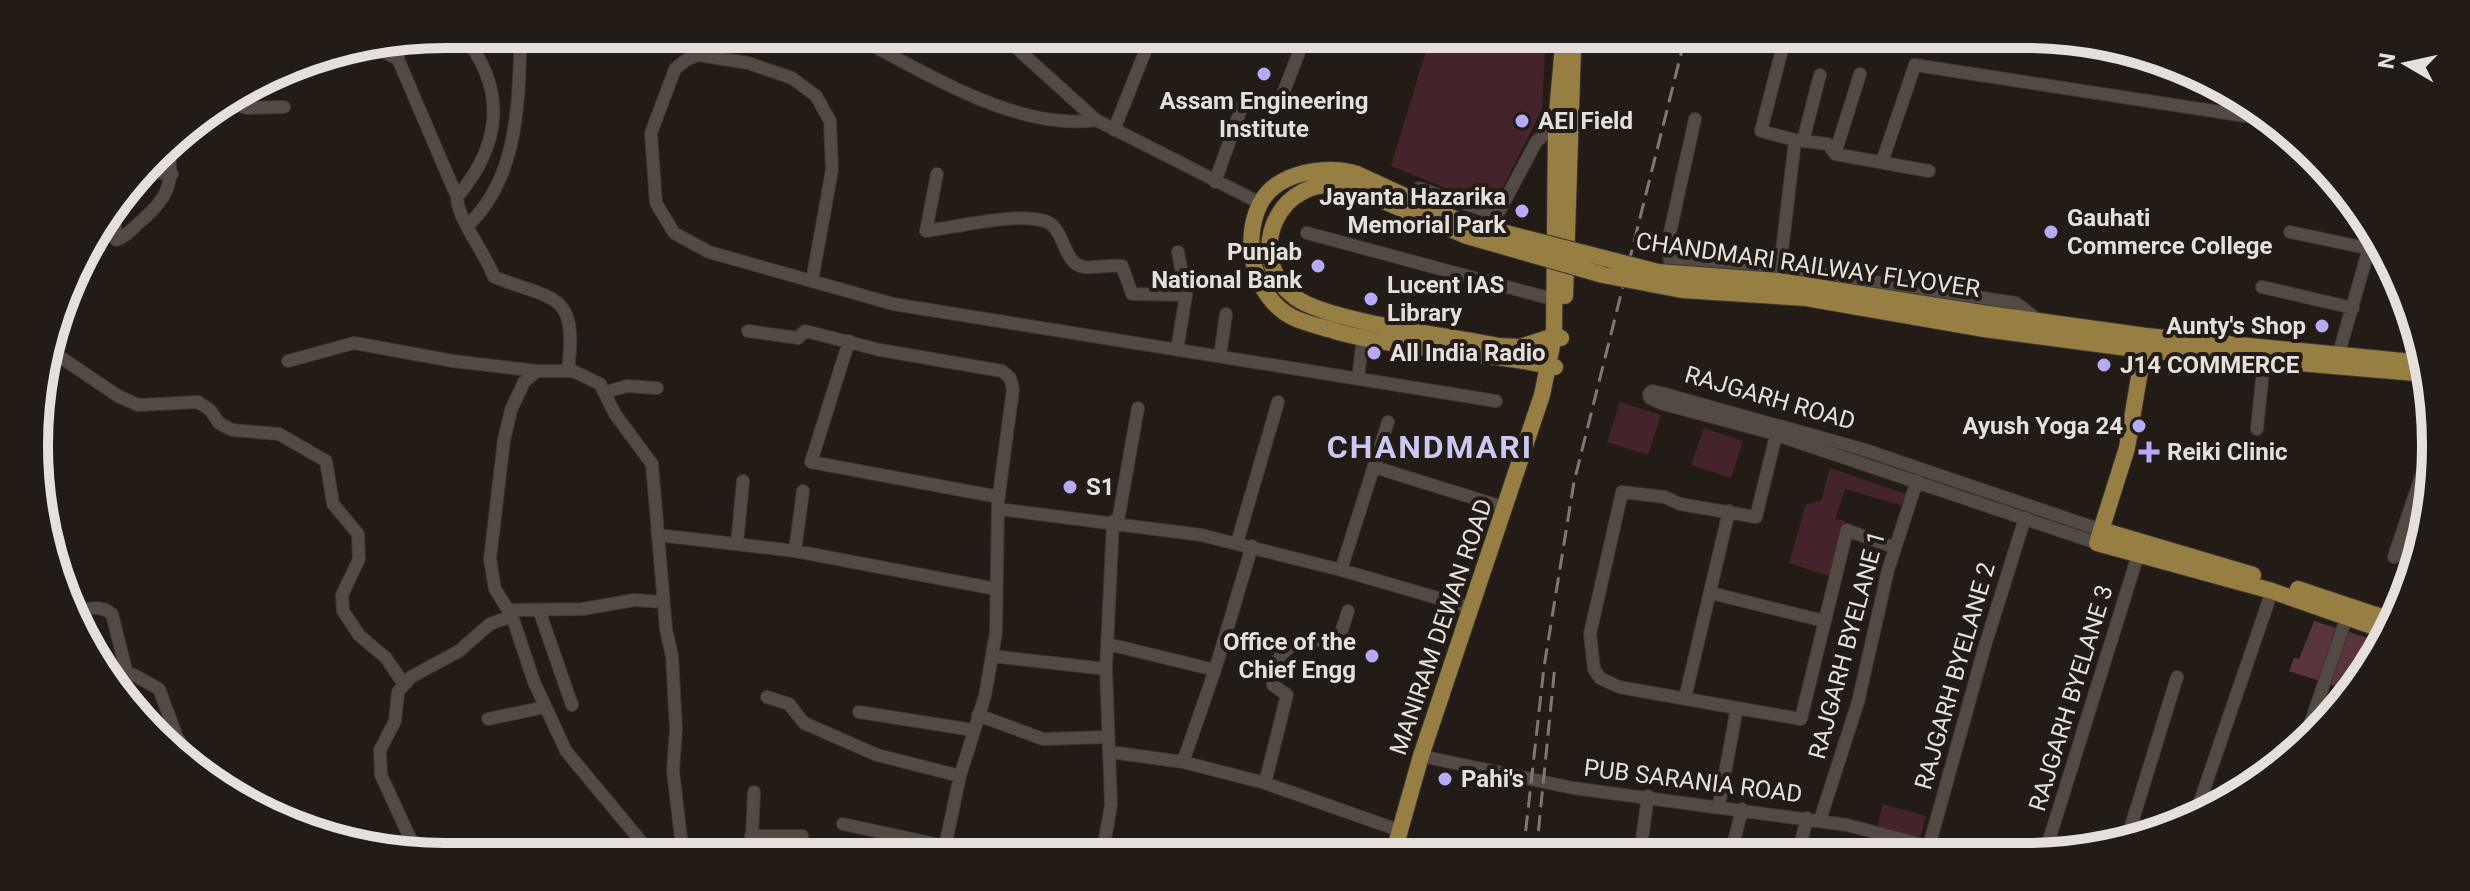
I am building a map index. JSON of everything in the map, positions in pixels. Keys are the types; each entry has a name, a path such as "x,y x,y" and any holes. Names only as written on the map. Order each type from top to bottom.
{"main road":[{"name":"MANIRAM DEWAN ROAD","path":"1397,843 1537,449 1559,337 1564,48"},
{"name":"MANIRAM DEWAN ROAD","path":"1559,337 1556,300 1563,124 1572,48"},
{"name":"CHANDMARI RAILWAY FLYOVER","path":"1260,203 1270,192 1299,174 1343,169 1354,180 1459,221 1658,272 1778,281 1986,321 2144,343"},
{"name":"CHANDMARI RAILWAY FLYOVER","path":"1354,180 1318,184 1287,201 1275,219 1271,249 1278,275 1295,297 1317,308 1498,346 1520,347 1559,337"},
{"path":"1260,203 1251,253 1254,270 1272,301 1291,317 1362,338 1552,367"},
{"path":"2144,343 2337,361 2415,372"},
{"path":"2144,343 2264,360 2413,363"},
{"path":"2099,536 2127,448 2144,343"},
{"name":"MANIRAM DEWAN ROAD","path":"1407,843 1426,757 1552,367"},
{"name":"RAJGARH ROAD","path":"2099,536 2138,555 2272,591 2378,628"},
{"name":"RAJGARH ROAD","path":"2099,536 2383,618"}],"street":[{"path":"457,197 470,182 487,149 495,112 492,85 481,56 474,48"},
{"path":"467,226 485,210 502,175 513,136 520,48"},
{"path":"878,48 960,89 1027,116 1073,124 1096,120"},
{"path":"1016,48 1096,120 1260,203"},
{"path":"1114,130 1146,48"},
{"path":"1284,91 1301,48"},
{"path":"1782,48 1761,131 1799,141 1828,144 1835,154 1929,171"},
{"path":"399,51 398,59 457,197 457,210 484,251 494,277 554,297 566,311 572,340 568,370"},
{"path":"385,53 398,59"},
{"path":"812,281 832,170 830,121 816,96 792,78 748,63 698,55 686,60 675,69 651,133 656,203 674,233 709,252 893,304 1496,401"},
{"path":"1882,162 1915,65 2247,116"},
{"path":"1835,154 1860,74"},
{"path":"1780,268 1799,141 1820,75"},
{"path":"1215,182 1243,103"},
{"path":"241,105 263,109 284,107"},
{"path":"1695,119 1667,246 1670,260 1727,268 1780,268 2016,303 2039,329"},
{"path":"1419,188 1495,214 1536,142 1563,124"},
{"path":"111,232 116,240 125,237 156,209 168,192 172,174 170,159"},
{"path":"157,172 172,174"},
{"path":"937,174 926,231 1026,219 1047,222 1058,231 1070,259 1081,267 1122,266 1132,294 1186,295"},
{"path":"2290,232 2364,239"},
{"path":"1307,233 1556,300"},
{"path":"2337,361 2371,250"},
{"path":"1177,350 1186,295 1178,252"},
{"path":"2262,287 2353,308"},
{"path":"1220,356 1226,314"},
{"path":"1358,379 1362,338 1368,320"},
{"path":"748,331 798,338 805,331 1002,371 1010,378 1013,389 999,503 992,656 946,843"},
{"path":"849,341 811,462 999,503 1252,546 1472,608"},
{"path":"288,361 354,343 453,361 537,371 568,370 586,375 606,392 615,414 652,464 663,602 672,656 676,729 673,771 681,843"},
{"path":"59,356 118,396 138,405 198,402 210,410 219,423 232,430 279,434 326,461 333,504 358,534 359,559 342,595 343,611 359,635 386,658 403,683 395,721 380,750 381,775 414,842"},
{"path":"2257,429 2264,360"},
{"path":"537,371 524,382 511,410 490,559 495,589 510,613 545,707 566,751 642,843"},
{"path":"606,392 627,386 657,388"},
{"name":"RAJGARH ROAD","path":"1652,391 1661,393 1862,449 2099,536 2025,518 1776,435 1660,403 1650,398 1649,394 1652,391"},
{"path":"1237,543 1278,402"},
{"path":"1104,843 1111,805 1106,669 1116,521 1138,408"},
{"path":"1341,570 1388,422"},
{"path":"1776,435 1756,517 1680,504 1648,494 1622,492 1590,634 1594,669 1609,684 1801,719 1847,530 1895,548"},
{"path":"1374,467 1506,508"},
{"path":"2394,557 2420,479"},
{"path":"737,544 743,481"},
{"name":"RAJGARH BYELANE 1","path":"1803,843 1858,702 1895,548 1917,481"},
{"path":"795,551 803,491"},
{"path":"1685,698 1729,511"},
{"name":"RAJGARH BYELANE 2","path":"1939,843 1984,649 2025,518"},
{"path":"658,535 795,551 996,589"},
{"path":"1183,762 1215,670 1252,546"},
{"name":"RAJGARH BYELANE 3","path":"2048,842 2138,555"},
{"path":"2200,802 2272,591"},
{"path":"1711,593 1824,621"},
{"path":"403,683 459,651 490,624 510,613 583,609 634,600 663,602"},
{"path":"84,611 105,609 112,614 127,674"},
{"path":"539,610 572,705"},
{"path":"1265,783 1287,695 1273,685 1273,669 1282,652 1297,641 1332,641 1342,630 1348,611"},
{"path":"2311,721 2347,616"},
{"path":"1108,644 1215,670"},
{"path":"992,656 1106,669"},
{"path":"119,672 159,689 179,740"},
{"path":"2130,828 2177,677"},
{"path":"767,697 789,704 804,723 877,755 960,776"},
{"path":"488,719 545,707"},
{"path":"1719,805 1737,708"},
{"path":"859,712 973,730"},
{"path":"978,715 1043,739 1109,737"},
{"path":"1110,752 1183,762 1265,783 1401,831"},
{"name":"PUB SARANIA ROAD","path":"1426,757 1573,788 1813,819 1894,843"},
{"path":"751,843 754,792"},
{"path":"1642,843 1648,796"},
{"path":"1734,843 1742,809"},
{"path":"843,824 914,843"},
{"path":"751,836 802,836"}],"shaded area":[{"path":"1427,48 1545,48 1542,110 1493,207 1391,166"},
{"path":"1620,402 1661,415 1648,455 1607,442"},
{"path":"1704,428 1743,441 1731,478 1691,465"},
{"path":"1830,468 1912,496 1910,508 1845,489 1835,519 1845,521 1829,576 1789,563 1806,504 1821,501"},
{"path":"2314,621 2368,638 2361,657 2340,687 2289,671 2294,658 2299,659"},
{"path":"1883,804 1926,816 1920,838 1877,827"}],"railway":[{"path":"1524,843 1544,667 1574,482 1682,48"},
{"path":"1537,843 1555,665"}],"place":[{"name":"Assam Engineering Institute","path":"1264,74"},
{"name":"AEI Field","path":"1522,121"},
{"name":"Jayanta Hazarika Memorial Park","path":"1522,211"},
{"name":"Gauhati Commerce College","path":"2051,232"},
{"name":"Punjab National Bank","path":"1318,266"},
{"name":"Lucent IAS Library","path":"1371,299"},
{"name":"Aunty's Shop","path":"2322,326"},
{"name":"All India Radio","path":"1374,353"},
{"name":"J14 COMMERCE","path":"2104,365"},
{"name":"Ayush Yoga 24","path":"2139,426"},
{"name":"Reiki Clinic","path":"2149,452"},
{"name":"S1","path":"1070,487"},
{"name":"Office of the Chief Engg","path":"1372,656"},
{"name":"Pahi's","path":"1445,779"}],"district":[{"name":"CHANDMARI","path":"1430,447"}]}
